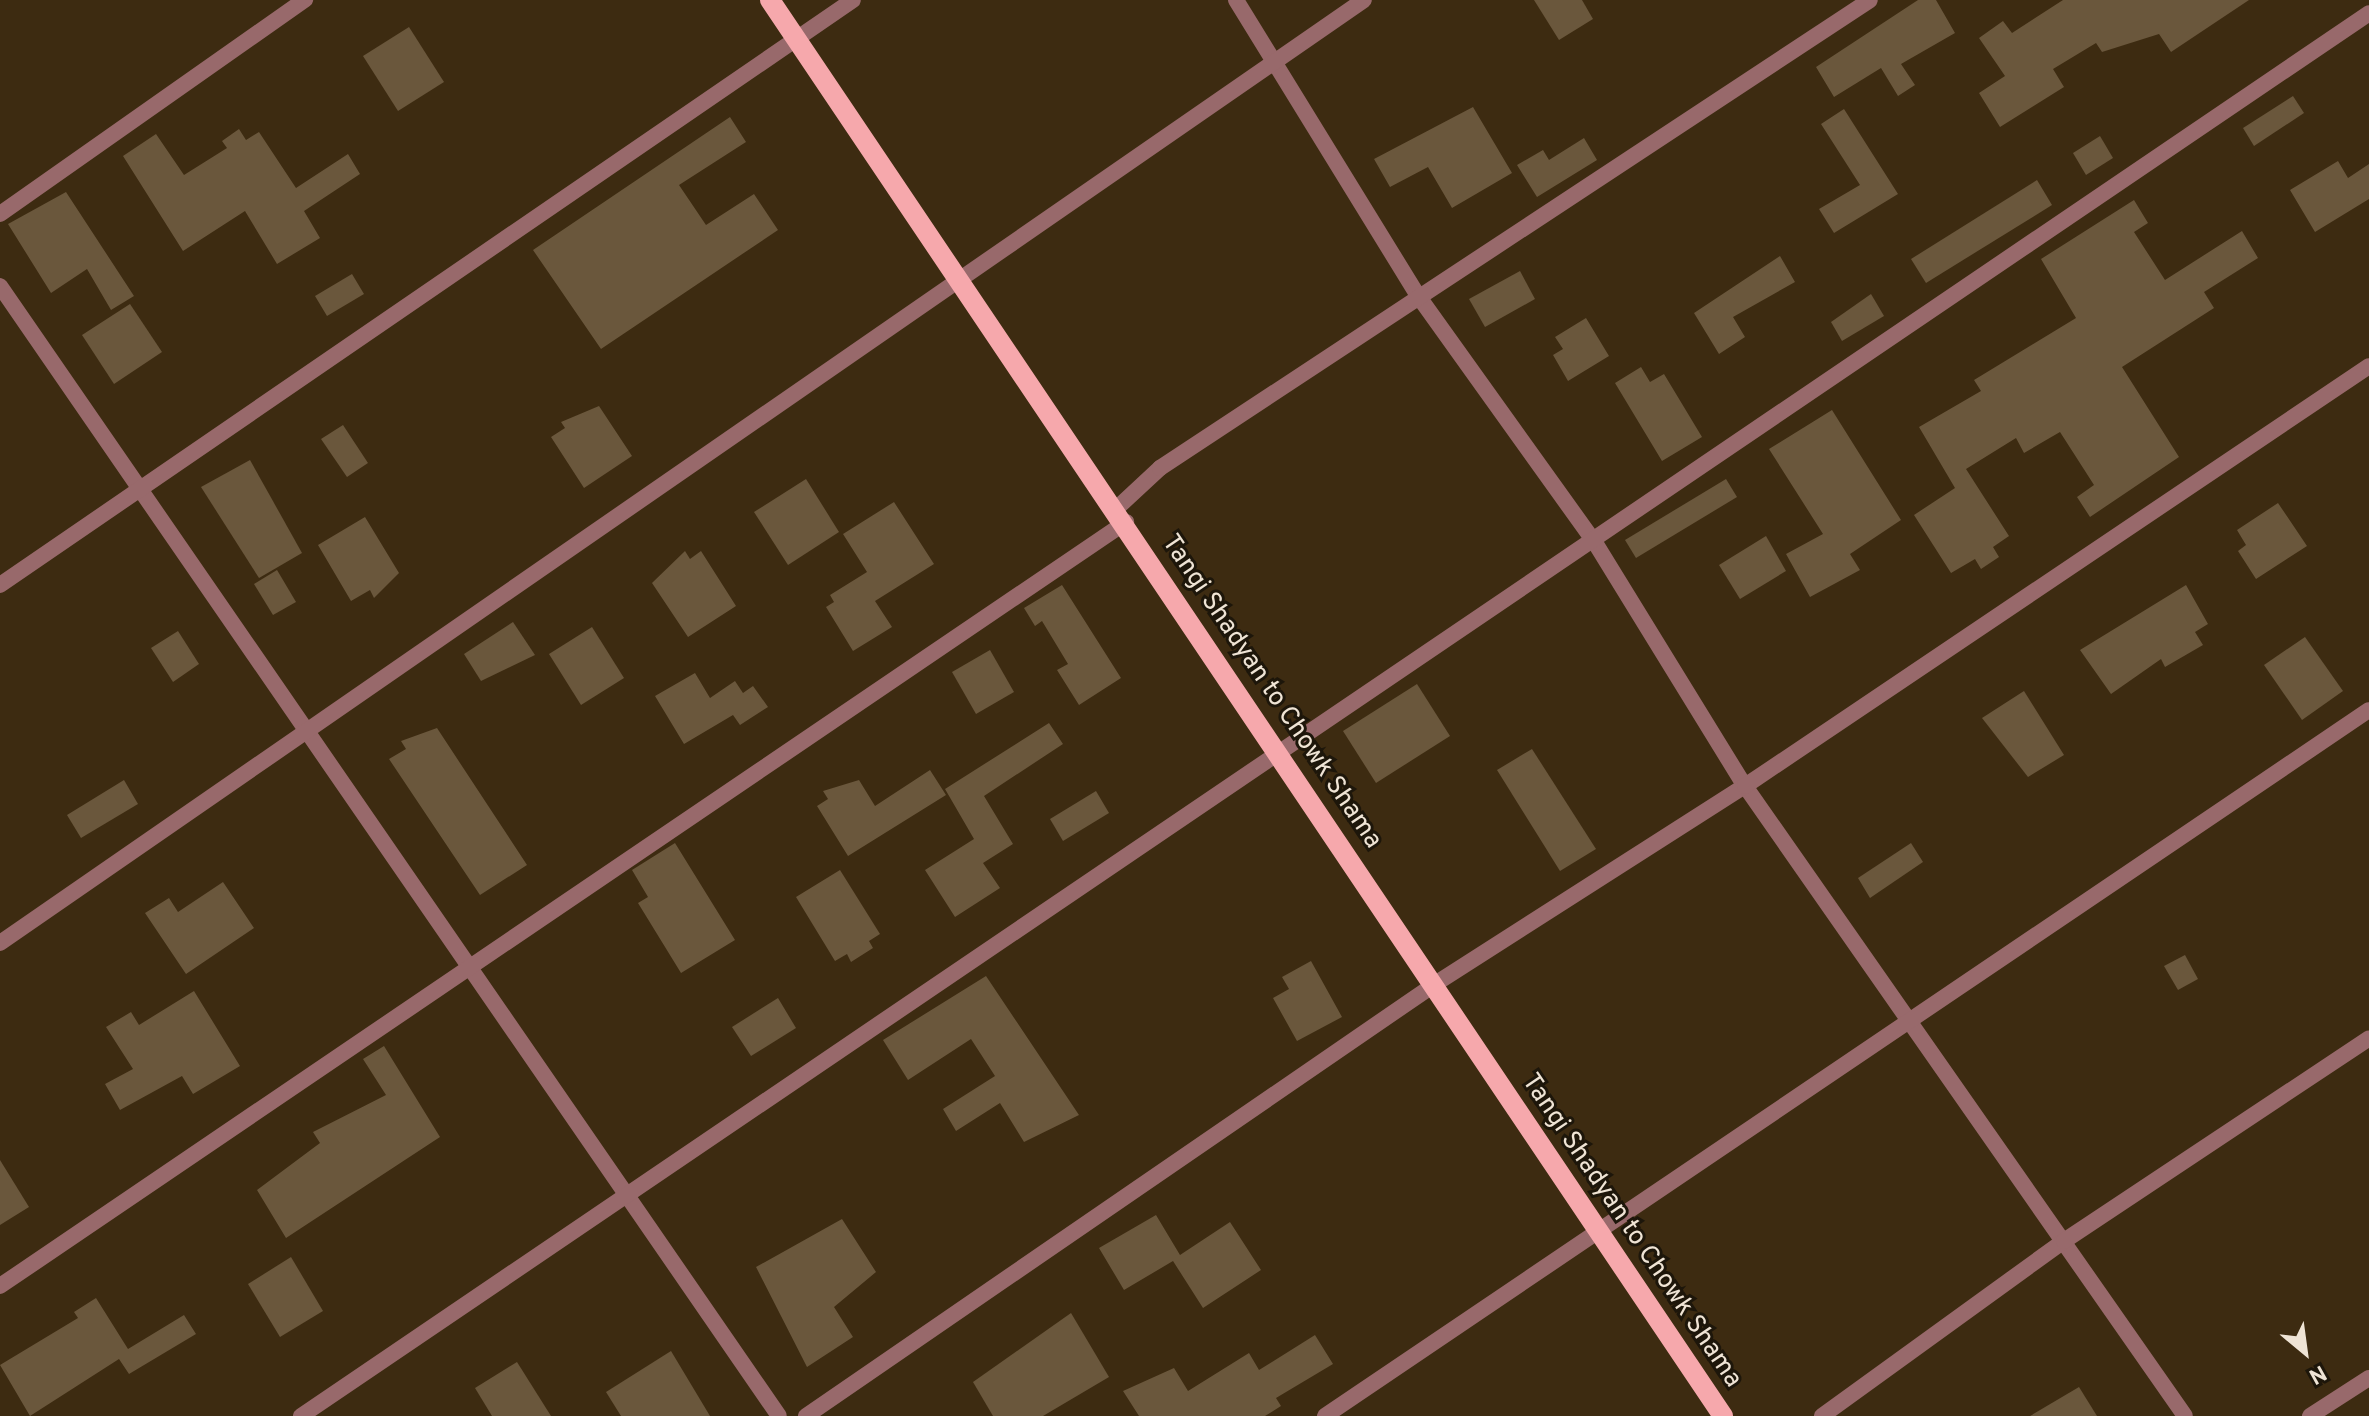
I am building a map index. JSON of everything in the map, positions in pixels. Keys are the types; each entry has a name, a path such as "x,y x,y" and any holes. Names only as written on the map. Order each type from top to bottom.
{"main road":[{"name":"Tangi Shadyan to Chowk Shama","path":"770,0 1121,515 1723,1416"}],"street":[{"path":"0,214 305,0"},
{"path":"0,585 853,0"},
{"path":"1236,0 1419,297 1594,541 1745,786 2185,1416"},
{"path":"0,943 962,284 1364,0"},
{"path":"0,1286 470,968 1121,515 1160,468 1870,0"},
{"path":"301,1416 1277,748 1594,541 2369,13"},
{"path":"0,286 779,1416"},
{"path":"806,1416 1435,984 1745,786 2369,366"},
{"path":"1325,1416 2369,710"},
{"path":"1822,1416 2064,1241 2369,1038"},
{"path":"2310,1416 2369,1378"}],"building":[{"path":"1534,0 1582,0 1593,19 1559,40"},
{"path":"1918,0 1936,0 1955,33 1901,64 1915,85 1898,96 1881,68 1834,97 1816,67"},
{"path":"2063,0 2249,0 2171,52 2159,34 2102,52 2096,43 2053,69 2064,87 2000,127 1979,93 2005,76 1979,38 2003,21 2012,33"},
{"path":"409,27 444,82 398,111 363,56"},
{"path":"2293,96 2304,113 2254,146 2243,128"},
{"path":"1473,107 1512,173 1452,208 1428,167 1390,187 1374,159"},
{"path":"1844,109 1898,194 1834,233 1819,209 1860,185 1821,124"},
{"path":"730,117 746,142 679,185 706,225 754,194 778,230 601,349 533,250"},
{"path":"239,129 246,140 259,132 296,188 348,154 360,174 304,211 320,238 277,264 245,211 183,251 123,156 156,134 184,175 227,148 222,141"},
{"path":"2100,136 2113,158 2086,175 2073,153"},
{"path":"1584,138 1597,160 1537,197 1517,165 1543,150 1549,160"},
{"path":"2338,161 2348,178 2369,164 2369,199 2315,232 2290,190"},
{"path":"2037,180 2052,205 1926,283 1911,259"},
{"path":"66,192 134,296 111,310 87,269 51,293 8,224"},
{"path":"2134,200 2148,223 2134,232 2165,280 2242,231 2258,258 2204,292 2214,308 2122,367 2179,457 2090,517 2077,497 2094,485 2060,432 2024,453 2016,438 1966,469 2009,536 1993,547 1999,557 1981,569 1975,559 1951,573 1914,515 1955,488 1919,427 1981,391 1974,380 2076,318 2041,259"},
{"path":"1780,256 1795,282 1733,317 1745,337 1719,354 1694,313"},
{"path":"1520,271 1535,299 1485,327 1469,299"},
{"path":"352,274 364,294 327,316 315,296"},
{"path":"1871,294 1884,316 1842,341 1831,322"},
{"path":"130,304 162,352 114,384 82,335"},
{"path":"1586,318 1609,356 1568,381 1553,355 1563,349 1555,337"},
{"path":"1641,367 1650,382 1664,374 1702,437 1662,461 1615,383"},
{"path":"599,406 632,456 584,488 551,437 565,428 561,422"},
{"path":"1832,410 1901,520 1850,554 1860,570 1810,597 1786,554 1823,534 1769,449"},
{"path":"343,425 368,463 347,477 321,439"},
{"path":"250,460 302,553 259,578 201,487"},
{"path":"806,479 839,532 788,565 754,512"},
{"path":"1726,479 1737,497 1636,558 1625,540"},
{"path":"894,502 934,564 875,601 892,627 853,651 826,607 834,602 830,595 867,572 843,534"},
{"path":"2278,503 2307,546 2256,579 2238,551 2246,545 2237,530"},
{"path":"365,517 399,573 374,598 370,590 351,601 318,545"},
{"path":"1766,536 1786,571 1740,599 1719,565"},
{"path":"685,551 690,559 701,551 736,606 688,637 652,583"},
{"path":"277,570 296,602 273,615 254,584"},
{"path":"1062,585 1121,678 1079,705 1057,670 1068,664 1042,621 1035,626 1024,608"},
{"path":"2186,585 2208,624 2195,632 2203,645 2165,667 2161,659 2111,694 2080,650"},
{"path":"513,622 535,655 481,681 464,654"},
{"path":"592,627 624,678 581,705 549,654"},
{"path":"178,631 199,664 173,682 151,648"},
{"path":"2305,637 2343,691 2302,720 2264,665"},
{"path":"990,650 1014,692 976,714 952,672"},
{"path":"695,673 710,698 735,681 743,693 753,686 768,707 740,725 733,715 684,744 655,696"},
{"path":"1417,684 1450,736 1376,783 1343,731"},
{"path":"2024,691 2064,755 2028,777 1982,718"},
{"path":"1049,723 1063,744 984,796 1013,844 983,863 1000,888 955,917 925,870 974,839 945,789"},
{"path":"437,728 527,865 480,895 389,759 406,749 401,741"},
{"path":"1532,749 1596,849 1560,871 1497,770"},
{"path":"930,770 946,795 848,856 817,806 828,799 823,791 859,780 875,806"},
{"path":"124,780 138,804 81,838 67,815"},
{"path":"1096,791 1109,813 1063,841 1050,819"},
{"path":"675,843 735,940 681,973 638,903 648,897 632,870"},
{"path":"1911,843 1923,862 1870,898 1858,878"},
{"path":"840,870 880,934 869,941 873,948 851,962 847,954 835,961 796,897"},
{"path":"223,882 254,928 186,974 145,913 169,898 178,912"},
{"path":"2185,955 2198,979 2178,990 2164,966"},
{"path":"1311,961 1342,1017 1297,1041 1273,998 1289,989 1282,977"},
{"path":"986,976 1079,1115 1024,1142 1000,1103 956,1131 943,1109 995,1076 971,1039 908,1080 883,1040"},
{"path":"194,991 240,1066 193,1094 182,1076 120,1110 105,1084 133,1069 106,1027 131,1012 139,1025"},
{"path":"778,998 796,1028 751,1056 732,1027"},
{"path":"384,1046 440,1137 286,1238 257,1190 320,1143 313,1132 386,1095 363,1059"},
{"path":"0,1160 29,1207 0,1225"},
{"path":"1156,1215 1180,1255 1230,1222 1261,1270 1203,1308 1173,1261 1124,1290 1099,1248"},
{"path":"842,1219 876,1272 834,1307 853,1337 807,1367 756,1267"},
{"path":"291,1257 323,1311 280,1337 248,1284"},
{"path":"96,1298 128,1349 184,1315 196,1334 129,1374 119,1359 30,1416 0,1365 78,1318 74,1312"},
{"path":"1071,1313 1109,1377 1043,1416 993,1416 973,1382"},
{"path":"1315,1335 1333,1364 1276,1398 1281,1406 1265,1416 1139,1416 1123,1391 1174,1368 1188,1391 1249,1353 1259,1370"},
{"path":"671,1351 710,1416 621,1416 606,1392"},
{"path":"517,1362 551,1416 492,1416 475,1388"},
{"path":"2079,1387 2097,1416 2030,1416"}]}
